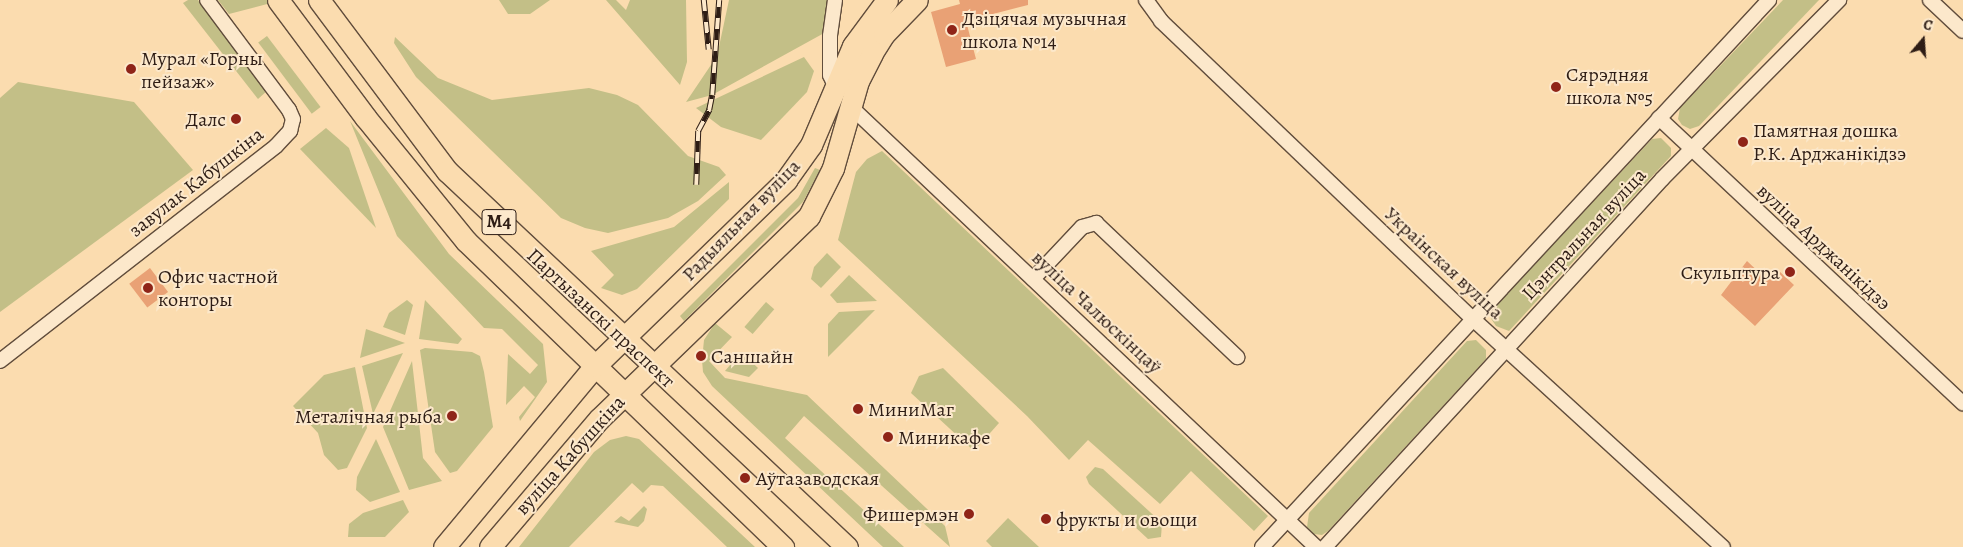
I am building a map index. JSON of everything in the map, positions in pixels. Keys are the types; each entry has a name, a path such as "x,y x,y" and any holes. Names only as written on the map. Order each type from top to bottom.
{"main road":[{"name":"Партызанскі праспект","path":"278,0 366,118 466,241 783,547"},
{"name":"Партызанскі праспект","path":"319,0 448,171 623,338 847,547"},
{"name":"Радыяльная вуліца","path":"595,366 786,180 811,145 853,46 887,0"},
{"name":"Радыяльная вуліца","path":"653,366 809,216 833,168 851,106 872,53 884,34 917,0"},
{"name":"вуліца Кабушкіна","path":"444,547 595,366"},
{"name":"вуліца Кабушкіна","path":"490,547 624,394 653,366"}],"street":[{"name":"завулак Кабушкіна","path":"0,361 276,146 290,131 293,119 289,110 207,0"},
{"path":"835,0 830,36 830,75 836,89"},
{"name":"Украінская вуліца","path":"1146,0 1161,21 1474,320 1723,547"},
{"name":"Цэнтральная вуліца","path":"1262,547 1769,0"},
{"name":"Цэнтральная вуліца","path":"1325,547 1662,179 1693,152 1839,0"},
{"path":"1930,0 1963,31"},
{"name":"вуліца Чалюскінцаў","path":"851,106 1316,547"},
{"name":"вуліца Арджанікідзэ","path":"1659,118 1693,152 1963,403"},
{"path":"1033,279 1082,227 1096,223 1237,357"}],"shaded area":[{"path":"188,0 198,0 268,90 258,99 183,3"},
{"path":"218,0 268,0 271,3 229,14"},
{"path":"499,0 550,0 530,14 508,14"},
{"path":"606,0 616,0 626,10 630,0 686,0 687,62 680,85"},
{"path":"729,0 829,0 826,32 712,95 686,102 717,56"},
{"path":"1783,0 1819,0 1699,126 1690,129 1682,125 1678,119 1680,108"},
{"path":"267,36 321,107 312,114 258,43"},
{"path":"395,37 438,78 492,100 589,88 617,95 638,105 688,156 719,167 726,175 698,201 668,218 608,233 585,228 561,218 416,77 394,43"},
{"path":"804,57 814,71 807,92 761,140 721,127 696,108"},
{"path":"18,82 134,102 193,170 0,312 0,98"},
{"path":"350,121 449,254 543,344 547,382 520,421 519,417 535,397 524,386 506,405 508,354 530,374 538,365 502,329 484,328 397,236"},
{"path":"326,128 349,148 376,228 300,149"},
{"path":"1661,138 1671,148 1671,156 1509,331 1496,326 1488,314 1652,139"},
{"path":"882,151 1268,516 1254,531 1191,471 1160,504 1088,440 1069,460 1027,416 838,240 856,172 867,159"},
{"path":"815,168 820,170 803,202 684,321 680,316 798,198"},
{"path":"729,182 729,199 637,289 622,295 601,288 614,275 591,251 674,227"},
{"path":"827,253 841,267 821,288 811,279 814,267"},
{"path":"849,275 877,301 837,303 830,295"},
{"path":"407,300 413,305 405,335 383,327 389,313"},
{"path":"425,300 462,339 458,344 419,339"},
{"path":"766,302 774,309 753,334 744,327"},
{"path":"875,310 828,357 828,324 839,312"},
{"path":"715,323 732,337 709,361 725,378 807,395 945,526 950,547 804,416 785,438 904,547 883,547 712,386 703,372 702,360 704,340"},
{"path":"366,329 405,343 360,358"},
{"path":"1476,340 1486,350 1486,359 1328,531 1322,535 1314,534 1307,527 1309,513 1467,341"},
{"path":"425,348 472,352 480,356 484,372 493,427 457,471 450,473 435,452 420,350"},
{"path":"741,352 758,368 749,377 725,371"},
{"path":"403,353 373,414 362,366"},
{"path":"412,361 423,458 442,481 409,490 383,427"},
{"path":"355,367 367,428 347,468 338,470 324,455 318,433 293,406 324,375"},
{"path":"943,368 999,423 974,451 911,393 919,376"},
{"path":"626,436 639,439 755,547 727,547 663,486 651,485 643,493 632,483 569,547 519,547 594,452 610,440"},
{"path":"376,439 400,492 370,502 356,490 357,477"},
{"path":"1095,467 1103,469 1162,523 1161,537 1148,539 1089,484 1086,477"},
{"path":"403,500 409,512 385,537 348,537 349,524 363,513"},
{"path":"644,506 647,509 644,521 638,527 614,522 621,516 629,521"},
{"path":"1008,518 1039,547 992,547 986,541"}],"building":[{"name":"Дзіцячая музычная школа №14","path":"959,0 1028,0 1028,5 966,21 976,59 946,67 931,12 960,4"},
{"path":"1747,261 1767,280 1777,269 1794,285 1755,326 1721,295"},
{"name":"Офис частной конторы","path":"150,268 168,292 147,308 129,284"}],"railway":[{"path":"704,0 709,50"},
{"path":"696,185 698,131 709,110 712,95 719,0"}],"place":[{"name":"Дзіцячая музычная школа №14","path":"952,30"},
{"name":"Мурал «Горны пейзаж»","path":"131,69"},
{"name":"Сярэдняя школа №5","path":"1556,87"},
{"name":"Далс","path":"236,119"},
{"name":"Памятная дошка Р.К. Арджанікідзэ","path":"1743,142"},
{"name":"Скульптура","path":"1790,272"},
{"name":"Офис частной конторы","path":"148,288"},
{"name":"Саншайн","path":"701,356"},
{"name":"МиниМаг","path":"858,409"},
{"name":"Металічная рыба","path":"452,416"},
{"name":"Миникафе","path":"888,437"},
{"name":"Аўтазаводская","path":"745,478"},
{"name":"Фишермэн","path":"969,514"},
{"name":"фрукты и овощи","path":"1046,519"}]}
